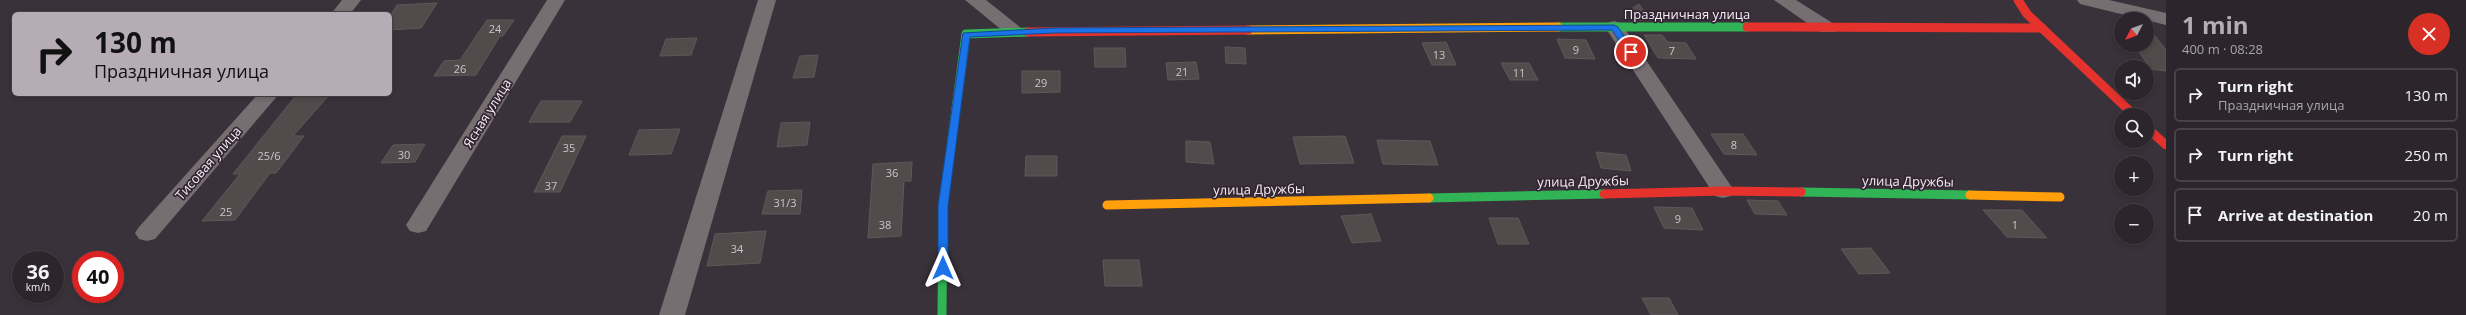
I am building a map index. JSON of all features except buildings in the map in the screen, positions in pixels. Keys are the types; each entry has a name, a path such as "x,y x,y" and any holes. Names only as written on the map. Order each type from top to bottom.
{"street":[{"path":"342,12 352,0"},
{"name":"Ясная улица","path":"418,225 556,0"},
{"path":"672,315 767,0"},
{"path":"974,0 1016,32"},
{"path":"1783,0 1827,28"},
{"path":"2018,0 2027,14 2092,73 2127,108"},
{"path":"2086,0 2166,19"},
{"path":"1614,27 1723,191"},
{"name":"Праздничная улица","path":"942,315 943,206 966,34 1016,32 1614,27 2042,28"},
{"name":"Тисовая улица","path":"147,233 267,96"},
{"path":"2154,134 2166,145"},
{"name":"улица Дружбы","path":"1107,205 1723,191 2060,197"}],"traffic: fast":[{"path":"1558,27 1747,27"},
{"path":"942,315 943,206 966,34 1028,32"},
{"path":"1801,192 1970,195"},
{"path":"1429,198 1604,194"}],"traffic: slow":[{"path":"1248,30 1558,27"},
{"path":"1970,195 2060,197"},
{"path":"1107,205 1429,198"}],"traffic: jam":[{"path":"2018,0 2027,14 2127,108"},
{"path":"1747,27 2042,28"},
{"path":"1028,32 1248,30"},
{"path":"2154,134 2166,145"},
{"path":"1604,194 1723,191 1801,192"}],"route":[{"path":"943,268 943,206 966,34 1054,31 1614,27 1631,52"}]}
